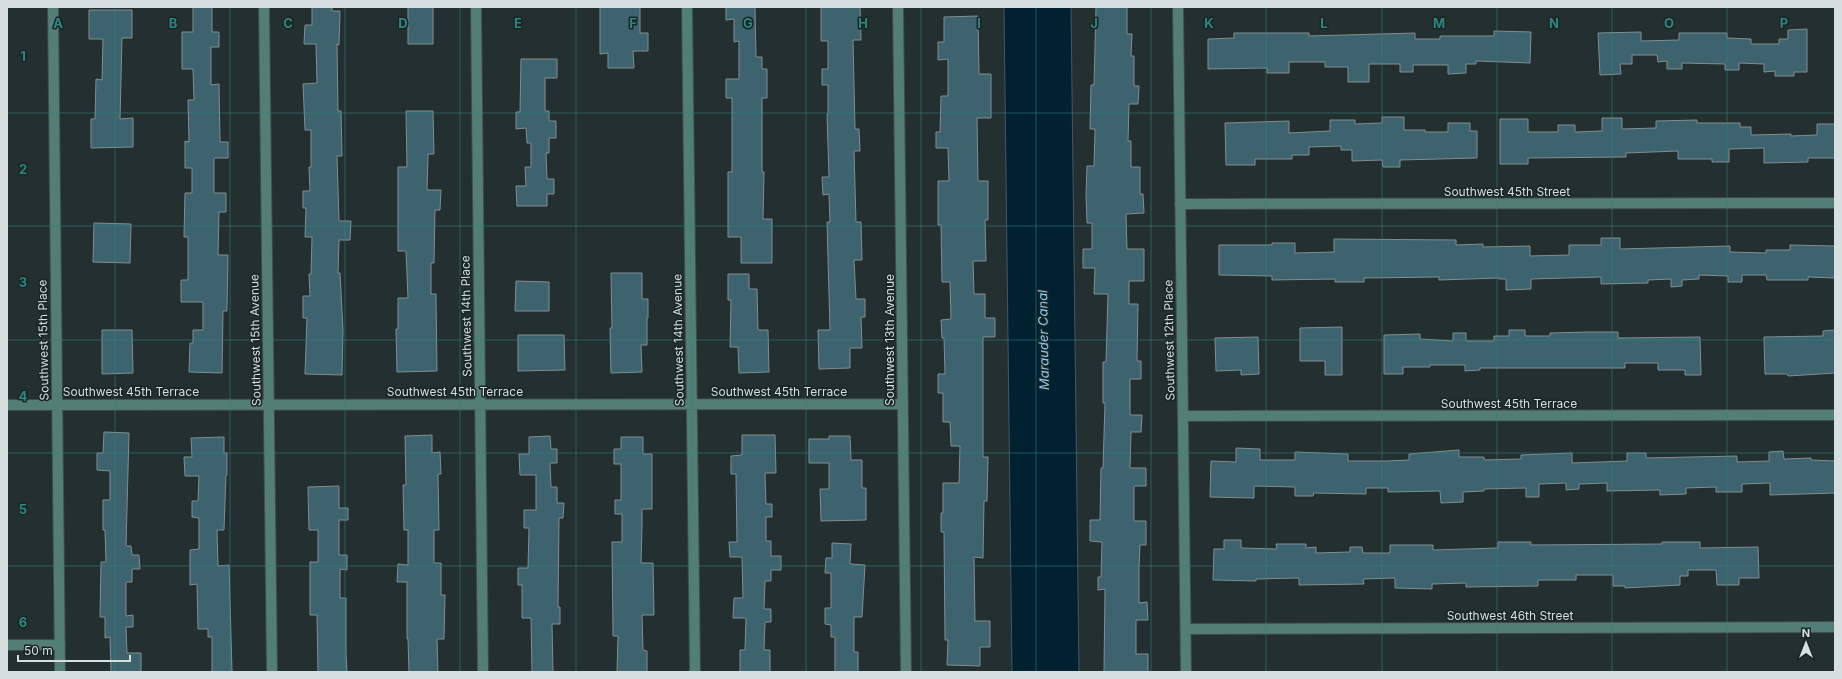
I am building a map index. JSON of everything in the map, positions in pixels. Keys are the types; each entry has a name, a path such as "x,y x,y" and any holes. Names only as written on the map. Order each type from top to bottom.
{"street":[{"name":"Southwest 15th Place","path":"53,7 60,672"},
{"name":"Southwest 15th Avenue","path":"264,7 272,672"},
{"name":"Southwest 14th Place","path":"476,7 483,672"},
{"name":"Southwest 14th Avenue","path":"687,7 695,672"},
{"name":"Southwest 13th Avenue","path":"898,7 906,672"},
{"name":"Southwest 12th Place","path":"1178,7 1186,672"},
{"name":"Southwest 45th Street","path":"1180,204 1835,204"},
{"name":"Southwest 45th Terrace","path":"7,405 480,403 903,404"},
{"name":"Southwest 45th Terrace","path":"1183,416 1835,416"},
{"name":"Southwest 46th Street","path":"1186,629 1835,627"},
{"path":"7,645 60,645"}],"water":[{"name":"Marauder Canal","path":"1004,7 1071,7 1079,672 1012,672"}],"building":[{"path":"193,7 212,7 212,32 219,32 219,47 211,47 211,85 219,84 220,142 228,142 228,158 214,158 214,193 226,193 226,212 219,212 218,255 228,255 227,311 223,311 222,373 189,372 190,343 193,343 193,330 203,330 203,302 181,302 181,280 188,280 188,237 184,237 185,193 192,193 192,168 185,168 185,141 189,142 188,100 194,100 193,69 182,69 182,32 193,32"},
{"path":"312,7 332,7 332,11 340,11 339,45 337,44 338,111 341,111 342,156 337,156 339,221 351,221 350,240 339,240 338,273 340,273 343,330 342,375 305,374 307,318 303,318 303,296 310,296 309,274 311,274 312,237 305,237 306,208 303,208 303,191 310,191 309,167 311,167 311,130 305,130 303,84 317,83 316,44 304,44 305,25 312,25"},
{"path":"408,7 433,7 433,44 408,44"},
{"path":"600,7 640,7 640,33 648,33 648,51 633,51 634,68 608,68 608,53 600,54"},
{"path":"726,7 755,7 756,57 762,57 762,69 767,69 767,98 762,98 762,172 764,172 763,219 772,219 772,263 741,263 741,237 728,237 728,172 732,172 732,98 726,98 726,79 739,79 739,41 734,42 734,19 726,20"},
{"path":"821,7 860,7 861,40 853,40 855,129 859,129 860,151 854,151 856,222 861,222 862,260 854,260 856,299 865,299 865,317 861,317 862,348 850,348 850,368 819,369 818,330 830,330 827,222 830,222 829,194 823,195 822,177 829,177 827,114 828,85 822,85 822,69 828,69 828,41 821,41"},
{"path":"1096,7 1127,7 1127,34 1132,34 1131,56 1134,56 1134,86 1139,86 1138,104 1129,104 1128,141 1131,141 1131,167 1140,167 1140,194 1143,194 1144,213 1126,214 1127,249 1144,249 1144,281 1129,281 1129,304 1138,304 1137,361 1141,361 1141,379 1130,379 1130,415 1142,415 1141,432 1131,432 1130,468 1146,468 1146,486 1134,486 1134,521 1146,521 1146,545 1140,545 1139,603 1147,602 1148,620 1136,620 1136,654 1148,654 1148,672 1104,672 1105,589 1098,590 1098,577 1101,577 1102,542 1090,541 1090,520 1100,520 1101,468 1103,468 1105,403 1103,403 1103,362 1106,362 1108,294 1094,294 1095,268 1083,268 1083,249 1092,249 1092,223 1087,223 1086,195 1087,166 1094,166 1095,129 1090,129 1091,85 1094,85"},
{"path":"89,10 132,10 132,38 122,38 120,119 133,118 133,147 91,148 91,119 95,119 96,79 102,80 103,39 89,39"},
{"path":"978,16 979,74 991,74 991,118 977,118 978,181 988,181 988,220 985,220 986,261 973,261 974,294 985,294 985,318 995,318 995,337 983,337 983,457 988,457 987,501 984,501 983,558 974,557 975,621 990,621 990,647 980,647 980,666 947,665 948,640 945,640 944,532 941,532 941,513 943,513 943,483 959,483 960,446 951,446 950,422 943,422 943,393 938,393 938,374 945,374 944,338 942,338 941,320 951,319 950,282 942,282 941,225 938,225 938,181 949,181 948,148 936,148 936,132 940,132 941,96 948,96 948,59 938,60 938,42 944,42 944,17"},
{"path":"1807,29 1807,72 1794,72 1794,76 1775,76 1775,71 1764,72 1764,64 1739,63 1739,70 1725,70 1725,64 1682,63 1682,69 1667,69 1667,61 1658,62 1657,55 1632,55 1632,64 1620,64 1621,74 1600,75 1598,33 1641,32 1641,41 1679,40 1679,33 1727,33 1727,38 1751,39 1751,44 1779,44 1779,39 1788,39 1788,30"},
{"path":"1494,31 1531,32 1530,63 1476,61 1476,64 1466,64 1466,73 1448,74 1448,65 1413,65 1413,72 1400,72 1400,64 1369,64 1369,82 1348,82 1348,67 1325,67 1325,62 1289,62 1289,73 1267,73 1267,68 1208,69 1208,39 1234,38 1234,33 1309,33 1309,36 1415,33 1415,39 1440,39 1440,36 1494,36"},
{"path":"521,59 557,59 557,78 545,78 545,111 549,111 549,121 556,121 556,138 549,138 549,153 546,153 547,179 554,179 554,194 547,194 547,206 517,206 516,186 526,186 525,167 531,167 531,143 527,143 526,128 516,129 516,112 520,112"},
{"path":"406,111 433,111 434,154 428,154 427,190 441,190 440,210 435,210 434,263 431,263 431,294 436,294 437,371 397,372 396,329 398,329 398,298 408,298 406,251 398,251 398,167 407,167"},
{"path":"1382,117 1404,117 1404,130 1425,130 1425,132 1448,132 1448,123 1470,123 1470,131 1477,131 1477,158 1400,160 1400,167 1383,167 1382,160 1352,161 1352,150 1341,150 1341,146 1309,147 1309,155 1292,155 1292,159 1255,159 1255,165 1226,165 1225,123 1289,121 1289,133 1330,131 1330,120 1355,120 1355,124 1382,123"},
{"path":"1602,118 1622,118 1622,129 1656,128 1656,121 1697,120 1697,123 1740,123 1740,127 1751,127 1751,135 1817,135 1817,124 1835,124 1835,158 1808,158 1808,162 1764,163 1764,148 1729,149 1729,162 1712,162 1712,159 1678,159 1678,151 1626,153 1626,157 1528,158 1528,164 1500,164 1500,119 1528,119 1528,132 1558,132 1558,125 1575,125 1575,132 1602,131"},
{"path":"94,223 131,224 130,263 93,262"},
{"path":"1601,238 1620,238 1620,249 1730,246 1730,252 1766,253 1766,250 1790,250 1790,245 1835,246 1835,278 1808,277 1808,280 1767,280 1766,275 1742,275 1742,282 1728,282 1728,276 1699,275 1699,279 1682,280 1682,286 1671,287 1671,279 1648,280 1648,283 1601,284 1601,277 1531,279 1531,289 1506,290 1506,279 1499,278 1439,280 1439,277 1364,278 1364,282 1335,282 1335,279 1272,280 1272,276 1219,275 1219,245 1272,245 1272,243 1295,243 1295,253 1334,252 1334,239 1456,240 1456,245 1483,244 1483,247 1530,246 1530,256 1569,255 1569,245 1601,245"},
{"path":"611,273 642,273 642,299 648,299 648,318 647,345 641,345 642,372 611,373"},
{"path":"728,274 749,274 749,289 757,289 758,330 768,330 769,372 739,373 738,347 730,347 731,300 728,300"},
{"path":"516,281 549,282 549,311 515,311"},
{"path":"1342,327 1342,375 1325,375 1325,361 1300,361 1300,328"},
{"path":"102,330 132,330 133,373 102,374"},
{"path":"1509,330 1525,330 1525,336 1550,336 1550,333 1618,332 1618,338 1700,337 1701,375 1685,375 1685,370 1658,370 1658,363 1625,363 1625,368 1480,368 1480,370 1465,371 1465,365 1430,365 1430,367 1403,367 1403,374 1384,374 1384,335 1420,334 1420,339 1453,341 1453,333 1466,333 1466,341 1494,341 1494,336 1509,336"},
{"path":"1835,330 1835,373 1788,376 1787,374 1765,374 1764,337 1823,336 1823,331"},
{"path":"518,335 564,335 565,370 518,371"},
{"path":"1258,337 1259,374 1241,375 1241,370 1216,371 1215,338"},
{"path":"104,432 129,433 126,546 131,546 132,555 139,555 140,569 132,569 132,582 126,582 126,616 133,615 133,627 126,627 127,653 141,653 141,672 111,672 110,637 105,638 105,617 100,617 101,562 106,562 105,530 103,530 103,500 110,500 110,471 97,470 97,453 103,453"},
{"path":"432,435 432,453 440,452 441,474 438,474 439,530 434,530 434,563 441,563 441,595 445,595 444,639 437,639 438,672 409,672 407,639 407,582 397,582 398,564 408,565 408,530 404,530 403,485 406,485 405,436"},
{"path":"742,435 775,435 776,473 765,473 766,504 772,504 772,517 766,517 766,541 771,541 771,556 781,556 781,570 771,570 771,581 765,581 764,609 771,609 771,622 765,622 764,650 770,650 770,672 740,672 740,650 745,650 746,618 733,618 734,598 743,598 742,557 730,557 729,542 737,542 736,474 731,474 731,456 742,455"},
{"path":"550,436 551,449 557,449 557,463 550,463 551,487 557,487 557,503 564,503 563,518 559,518 558,607 560,607 560,624 552,624 553,672 532,672 531,618 522,618 522,585 518,585 518,568 528,568 529,528 524,528 524,510 536,510 536,475 520,475 519,454 529,454 529,437"},
{"path":"829,436 850,436 851,460 862,460 862,488 866,488 866,520 821,521 820,489 829,489 829,463 809,463 809,439 829,439"},
{"path":"224,437 224,453 227,453 227,475 224,530 217,530 218,566 229,565 232,672 212,672 212,637 208,637 208,629 198,629 197,584 190,585 190,550 199,549 199,518 192,517 192,501 198,501 199,476 185,476 184,457 192,457 191,438"},
{"path":"621,437 643,437 643,454 652,454 652,509 642,509 641,563 653,563 654,615 642,615 643,650 647,651 647,672 617,672 618,636 613,636 612,542 622,542 622,514 615,514 615,500 621,500 621,464 614,464 614,449 621,449"},
{"path":"1236,448 1260,449 1260,460 1295,460 1295,452 1348,454 1348,461 1409,460 1409,454 1459,450 1459,457 1484,457 1484,460 1521,459 1521,455 1572,453 1572,463 1627,461 1627,453 1646,453 1646,458 1737,456 1737,462 1769,461 1769,452 1783,451 1784,459 1811,458 1811,460 1835,461 1835,493 1770,495 1770,483 1742,484 1742,492 1716,492 1716,487 1686,488 1686,494 1660,495 1660,490 1607,491 1607,483 1579,484 1579,489 1566,490 1566,483 1539,484 1539,497 1526,497 1526,488 1484,489 1484,491 1463,492 1463,502 1441,503 1440,491 1388,492 1388,488 1366,488 1366,494 1314,493 1313,496 1295,496 1295,487 1254,486 1254,498 1210,497 1211,461 1236,462"},
{"path":"339,486 339,508 348,508 348,520 339,520 339,555 347,555 347,570 340,569 340,598 346,598 347,672 318,672 317,615 310,615 310,562 318,562 318,530 309,530 308,487"},
{"path":"1224,540 1241,540 1241,548 1277,549 1276,544 1306,544 1306,548 1316,547 1316,553 1350,552 1350,547 1362,547 1363,553 1390,553 1390,545 1433,545 1433,550 1498,548 1498,542 1531,542 1531,545 1662,544 1662,542 1700,542 1700,548 1758,547 1759,578 1739,578 1739,585 1717,585 1716,570 1688,570 1688,576 1680,576 1680,585 1625,588 1625,586 1613,586 1613,575 1576,575 1576,580 1538,580 1538,586 1466,587 1466,583 1432,584 1432,589 1395,588 1395,578 1363,579 1364,584 1299,585 1299,578 1256,579 1256,581 1213,580 1214,549 1224,549"},
{"path":"832,543 851,544 850,564 865,565 862,617 854,617 854,652 858,652 858,672 835,672 835,637 831,637 831,625 825,624 825,608 831,608 831,573 825,573 826,558 832,558"}]}
